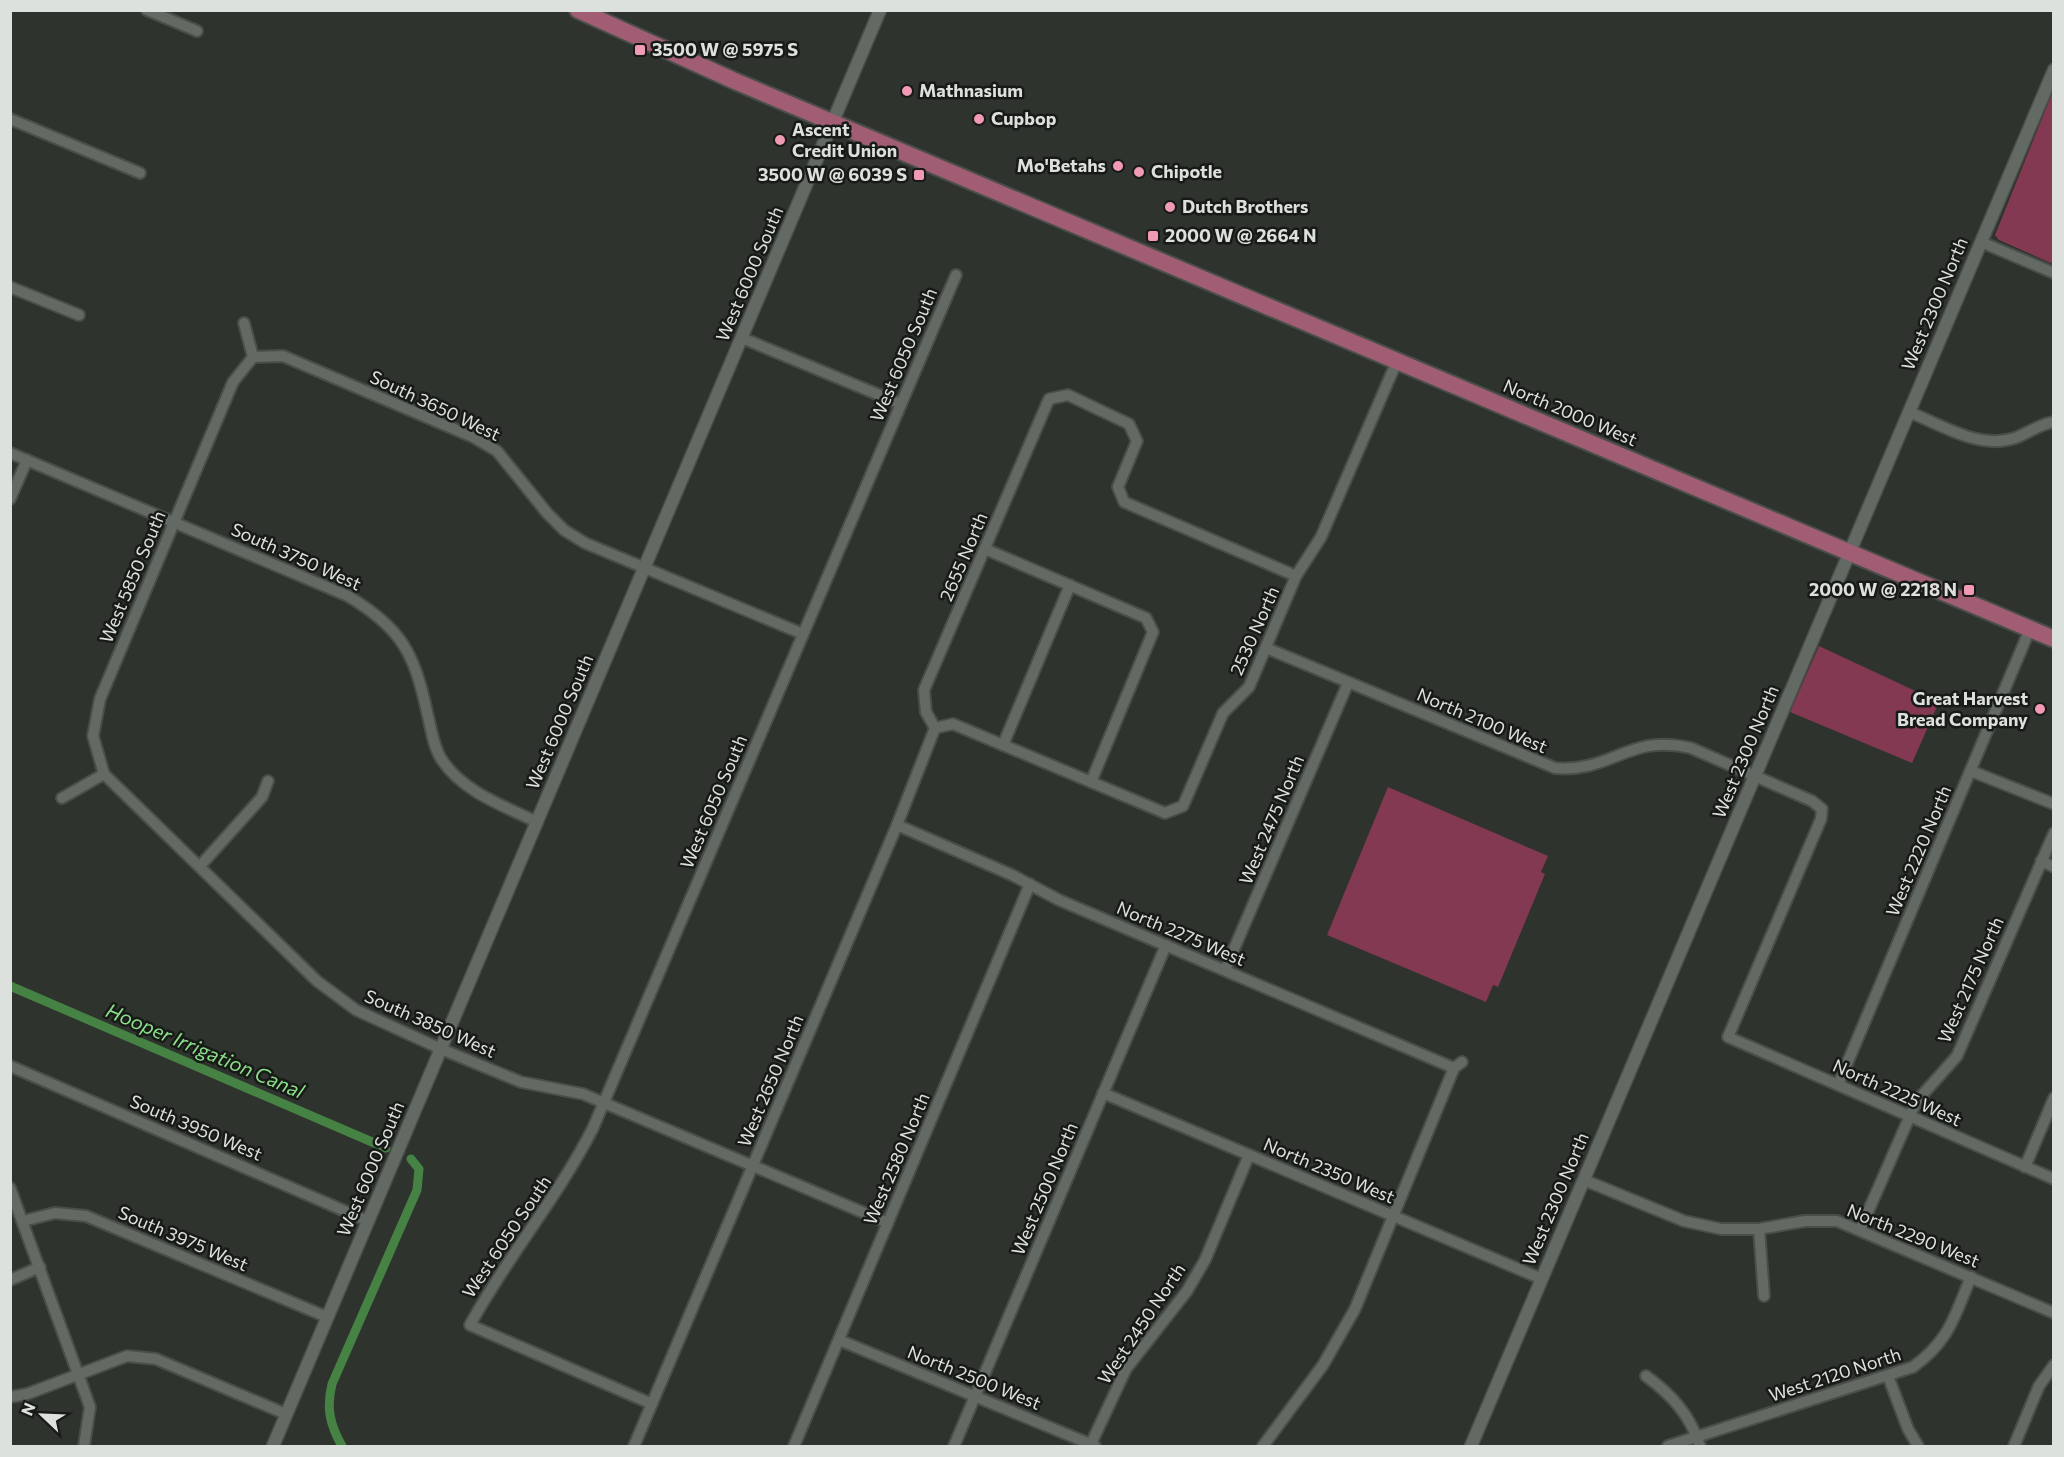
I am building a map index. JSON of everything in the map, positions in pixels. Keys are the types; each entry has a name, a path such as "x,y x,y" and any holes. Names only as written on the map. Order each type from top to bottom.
{"main road":[{"name":"North 2000 West","path":"578,10 601,15 834,122 2054,639"}],"street":[{"path":"147,10 197,31"},
{"name":"West 6000 South","path":"273,1446 880,10"},
{"name":"West 2300 North","path":"1471,1446 2054,70"},
{"path":"10,119 140,174"},
{"path":"1981,242 2054,273"},
{"name":"West 6050 South","path":"652,1404 470,1325 500,1274 573,1168 604,1103 956,275"},
{"path":"10,286 79,315"},
{"path":"244,323 253,357"},
{"path":"742,339 901,404"},
{"name":"South 3650 West","path":"253,357 283,356 473,437 497,451 564,530 585,543 803,634"},
{"name":"West 5850 South","path":"104,774 93,736 100,699 233,382 253,357"},
{"name":"2530 North","path":"1091,782 1165,813 1183,806 1223,713 1249,687 1296,576 1321,537 1397,361"},
{"name":"2655 North","path":"934,728 926,712 924,690 1049,399 1068,395 1129,424 1137,441 1118,487 1124,502 1296,576"},
{"path":"1909,412 1974,439 1995,442 2016,438 2044,423 2054,422"},
{"name":"South 3750 West","path":"10,453 348,596 372,610 393,629 408,650 419,673 441,759 460,781 487,799 537,822"},
{"path":"10,499 27,460"},
{"path":"934,728 953,724 1091,782 1153,632 1146,618 985,549"},
{"path":"1003,745 1070,585"},
{"name":"West 2220 North","path":"1838,1085 2030,629"},
{"name":"North 2100 West","path":"1266,648 1555,768 1573,770 1592,766 1639,746 1673,744 1691,748 1812,801 1822,808 1821,819 1728,1037"},
{"name":"West 2475 North","path":"1225,970 1348,683"},
{"name":"West 2650 North","path":"634,1446 897,825 934,728"},
{"path":"1971,771 2054,804"},
{"path":"62,798 104,774"},
{"name":"South 3850 West","path":"104,774 317,981 356,1010 521,1082 584,1094 888,1223"},
{"path":"200,866 262,797 268,781"},
{"name":"North 2275 West","path":"897,825 1030,884 1059,900 1458,1065 1393,1216"},
{"name":"West 2175 North","path":"1860,1230 1916,1102 1957,1056 2054,832"},
{"path":"2041,861 2054,867"},
{"name":"West 2580 North","path":"794,1446 1030,884"},
{"name":"West 2500 North","path":"954,1446 1166,945"},
{"name":"North 2225 West","path":"1728,1037 2054,1179"},
{"name":"South 3950 West","path":"10,1066 368,1221"},
{"name":"North 2350 West","path":"1103,1093 1542,1279"},
{"path":"2025,1167 2054,1098"},
{"name":"West 2450 North","path":"1092,1446 1126,1369 1187,1291 1205,1260 1249,1155"},
{"name":"North 2290 West","path":"1584,1180 1685,1221 1721,1229 1759,1229 1805,1221 1837,1221 2054,1313"},
{"path":"10,1188 80,1374 90,1407 84,1446"},
{"name":"South 3975 West","path":"23,1221 55,1213 86,1216 327,1317"},
{"path":"1263,1446 1339,1338 1355,1309 1393,1216"},
{"path":"1759,1229 1764,1296"},
{"path":"10,1280 40,1267"},
{"name":"West 2120 North","path":"1668,1446 1698,1442 1913,1366 1935,1351 1947,1333 1971,1277"},
{"name":"North 2500 West","path":"838,1340 976,1395 1092,1446"},
{"path":"10,1397 27,1394 127,1356 156,1359 286,1414"},
{"path":"2014,1446 2039,1386 2054,1365"},
{"path":"1647,1376 1667,1392 1686,1413 1698,1442"},
{"path":"1888,1376 1908,1429 1918,1446"}],"shaded area":[{"path":"2053,91 2053,264 1999,240 1995,235"},
{"path":"1819,646 1939,702 1912,763 1790,712"},
{"path":"1388,787 1548,856 1541,872 1545,874 1498,987 1493,985 1486,1002 1327,935"}],"waterway":[{"name":"Hooper Irrigation Canal","path":"10,986 386,1148"},
{"name":"Hooper Irrigation Canal","path":"342,1446 330,1416 329,1401 332,1384 417,1190 419,1169 411,1159"}],"place":[{"name":"3500 W @ 5975 S","path":"640,50"},
{"name":"Mathnasium","path":"907,91"},
{"name":"Cupbop","path":"979,119"},
{"name":"Ascent Credit Union","path":"780,140"},
{"name":"Mo'Betahs","path":"1118,166"},
{"name":"Chipotle","path":"1139,172"},
{"name":"3500 W @ 6039 S","path":"919,175"},
{"name":"Dutch Brothers","path":"1170,207"},
{"name":"2000 W @ 2664 N","path":"1153,236"},
{"name":"2000 W @ 2218 N","path":"1969,590"},
{"name":"Great Harvest Bread Company","path":"2040,709"}]}
